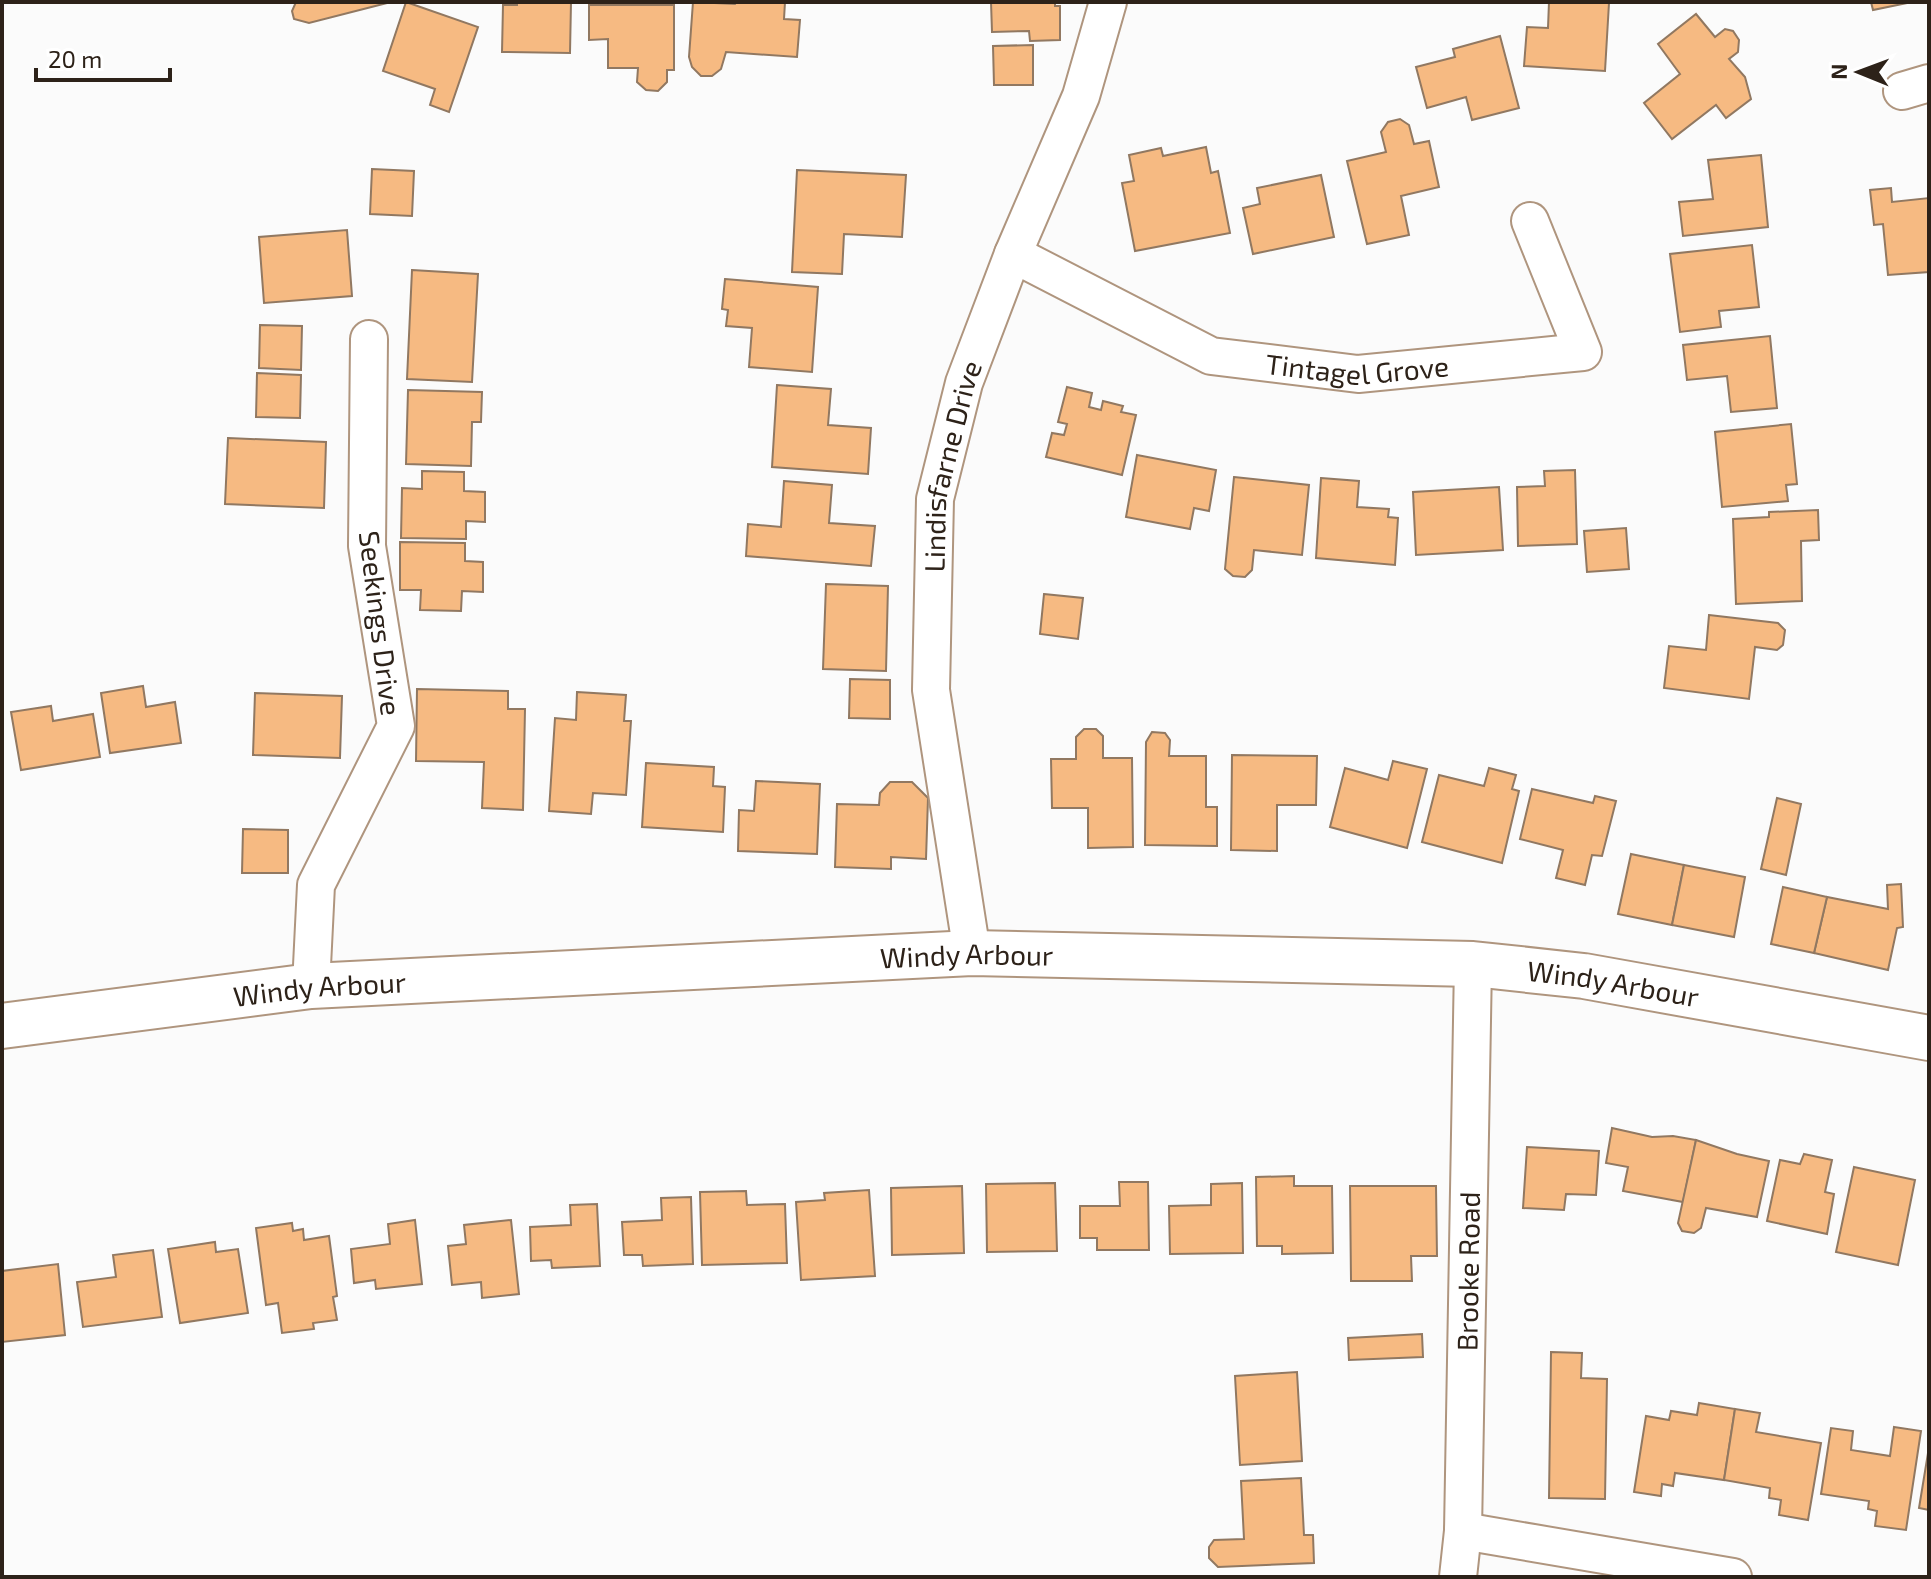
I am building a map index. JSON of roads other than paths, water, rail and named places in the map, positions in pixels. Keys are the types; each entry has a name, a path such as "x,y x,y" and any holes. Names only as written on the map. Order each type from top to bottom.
{"street":[{"name":"Lindisfarne Drive","path":"972,953 931,690 935,499 964,383 1013,254 1081,96 1108,2"},
{"name":"Tintagel Grove","path":"1013,254 1211,356 1358,374 1583,352 1530,221"},
{"name":"Seekings Drive","path":"311,986 316,885 396,726 367,546 369,339"},
{"name":"Windy Arbour","path":"2,1026 311,986 972,953 1473,964 1584,976 1929,1038"},
{"name":"Brooke Road","path":"1458,1577 1463,1531 1473,964"},
{"path":"1463,1531 1733,1577"}]}
